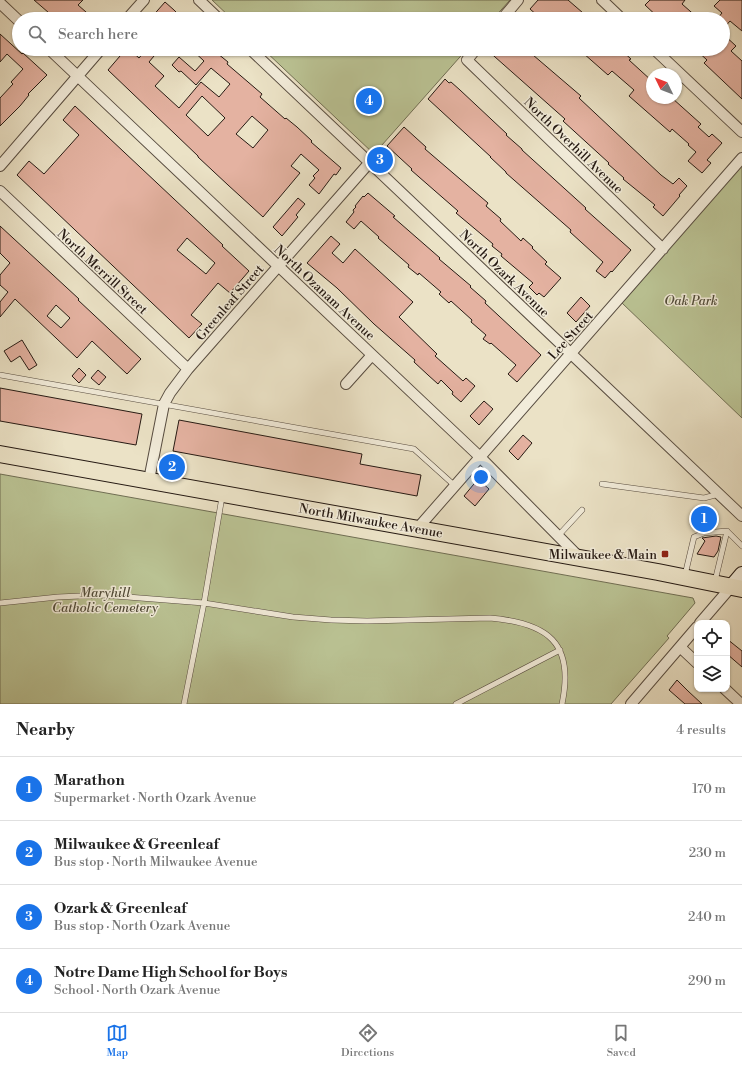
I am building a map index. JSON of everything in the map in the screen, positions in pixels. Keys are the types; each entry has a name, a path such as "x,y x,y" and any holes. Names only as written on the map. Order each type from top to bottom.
{"main road":[{"name":"North Milwaukee Avenue","path":"0,454 580,558 736,588"}],"street":[{"path":"133,12 144,0"},
{"path":"199,0 212,12"},
{"path":"508,12 518,0"},
{"path":"602,0 615,12"},
{"path":"0,3 12,14"},
{"name":"North Ozanam Avenue","path":"57,56 479,456 580,558"},
{"path":"0,166 95,56"},
{"name":"North Ozark Avenue","path":"257,56 742,516"},
{"name":"North Overhill Avenue","path":"470,56 467,60 663,249"},
{"path":"661,56 742,132"},
{"name":"Lee Street","path":"417,529 479,456 742,158"},
{"name":"Greenleaf Street","path":"149,480 164,404 170,393 188,369 370,162"},
{"name":"North Merrill Street","path":"0,191 188,369"},
{"path":"346,384 372,355"},
{"path":"703,620 736,588 742,574"},
{"path":"630,704 694,631"},
{"path":"680,647 694,659"},
{"path":"728,692 741,704"}],"lane":[{"path":"0,375 414,449 454,485"},
{"path":"602,484 704,498 719,494"},
{"path":"184,704 204,603 222,494"},
{"path":"558,536 582,510"},
{"path":"715,584 727,531"},
{"path":"684,577 694,537 704,533 727,531 742,546"},
{"path":"0,603 58,597 102,595 204,603 293,617 331,620 367,621 476,618 509,620 530,625 542,631 551,638 560,650 566,677 562,704"},
{"path":"456,704 560,650"}],"green space":[{"path":"212,0 510,0 499,12 225,12"},
{"path":"270,56 461,56 374,154"},
{"name":"Oak Park","path":"742,165 742,418 622,303"},
{"name":"Maryhill Catholic Cemetery","path":"0,474 693,598 695,603 667,636 669,638 611,704 0,704"}],"building":[{"path":"34,0 83,0 78,5 86,12 48,12"},
{"path":"538,0 568,0 582,12 533,12 530,9"},
{"path":"650,0 685,0 682,4 691,12 652,12 645,5"},
{"path":"720,0 742,0 742,31 730,21 730,12 721,12 714,6"},
{"path":"165,2 176,12 156,12"},
{"path":"0,34 12,45 12,56 26,56 47,75 0,126 0,98 13,84 11,82 23,69 7,54 0,62"},
{"path":"730,40 736,46 731,51 742,61 742,99 704,63 707,60 703,56 730,56"},
{"path":"120,56 137,56 139,58 141,56 154,56 149,62 164,76 155,86 179,108 201,82 219,97 230,84 211,68 196,85 172,65 179,57 195,71 204,61 199,56 221,56 228,62 227,64 262,94 260,97 285,119 286,118 297,127 312,141 311,142 341,168 336,175 334,174 319,194 309,185 315,178 313,176 319,170 301,154 291,166 300,173 263,217 108,70","holes":["202,96 225,118 208,136 186,115","252,116 268,130 253,148 236,134"]},
{"path":"494,56 534,56 581,96 579,98 661,175 673,184 679,178 687,186 663,216 653,207 655,205 623,179 624,178 608,164 609,163 563,121 565,119"},
{"path":"586,56 628,56 631,59 629,60 646,76 646,104 679,104 701,124 698,127 709,137 712,134 722,143 707,160 711,163 702,173 688,161 696,152 688,145 689,144 672,129 670,132 629,96 634,90 612,71 608,75"},
{"path":"445,79 460,90 522,150 586,208 585,209 631,250 605,278 596,271 603,262 570,232 571,230 506,173 491,157 428,99"},
{"path":"75,106 249,271 230,293 218,283 191,315 202,324 189,338 17,175 29,161 44,174 79,135 63,120","holes":["187,238 215,263 206,274 177,250"]},
{"path":"404,127 426,147 425,149 488,203 486,206 501,219 500,221 521,241 523,238 533,247 532,248 547,262 545,264 561,278 544,297 539,293 537,295 529,287 533,283 501,256 502,254 492,246 493,244 456,213 458,211 411,170 412,169 387,146"},
{"path":"368,193 395,216 393,217 440,258 439,259 471,286 470,287 486,301 485,303 541,355 517,382 508,374 516,365 491,343 490,344 483,339 486,335 471,322 472,320 451,301 449,303 439,294 441,292 419,273 418,275 408,267 409,265 361,221 354,229 346,222 354,212 353,210 356,207 355,206 363,196 364,197"},
{"path":"298,198 305,204 296,215 298,217 282,236 273,227"},
{"path":"0,226 141,359 127,374 92,341 77,358 15,299 0,317 0,302 8,292 0,285 0,275 10,263 0,253","holes":["56,305 70,318 61,328 47,316"]},
{"path":"331,236 340,244 332,253 343,263 355,249 413,302 399,317 437,354 435,356 463,381 466,378 475,386 461,402 452,394 453,392 441,380 438,384 414,362 415,360 374,324 337,288 307,263"},
{"path":"581,297 590,306 576,322 567,313"},
{"path":"22,340 37,365 29,370 20,356 11,362 4,351"},
{"path":"79,368 86,375 79,383 72,376"},
{"path":"98,370 106,377 99,385 91,378"},
{"path":"0,388 142,414 136,445 0,421"},
{"path":"484,401 493,409 479,425 470,416"},
{"path":"179,420 362,454 360,464 421,475 417,496 173,451"},
{"path":"523,435 532,443 518,460 509,451"},
{"path":"478,479 489,489 475,506 464,496"},
{"path":"710,506 718,515 697,532 690,524"},
{"path":"716,536 721,537 718,551 714,557 697,554 705,541 702,538"},
{"path":"730,641 742,651 742,667 730,657"},
{"path":"677,680 702,704 685,704 669,690"}],"place":[{"name":"Notre Dame High School for Boys","path":"369,101"},
{"name":"Ozark & Greenleaf","path":"380,160"},
{"name":"Milwaukee & Greenleaf","path":"172,467"},
{"name":"Marathon","path":"704,519"},
{"name":"Milwaukee & Main","path":"665,554"}]}
